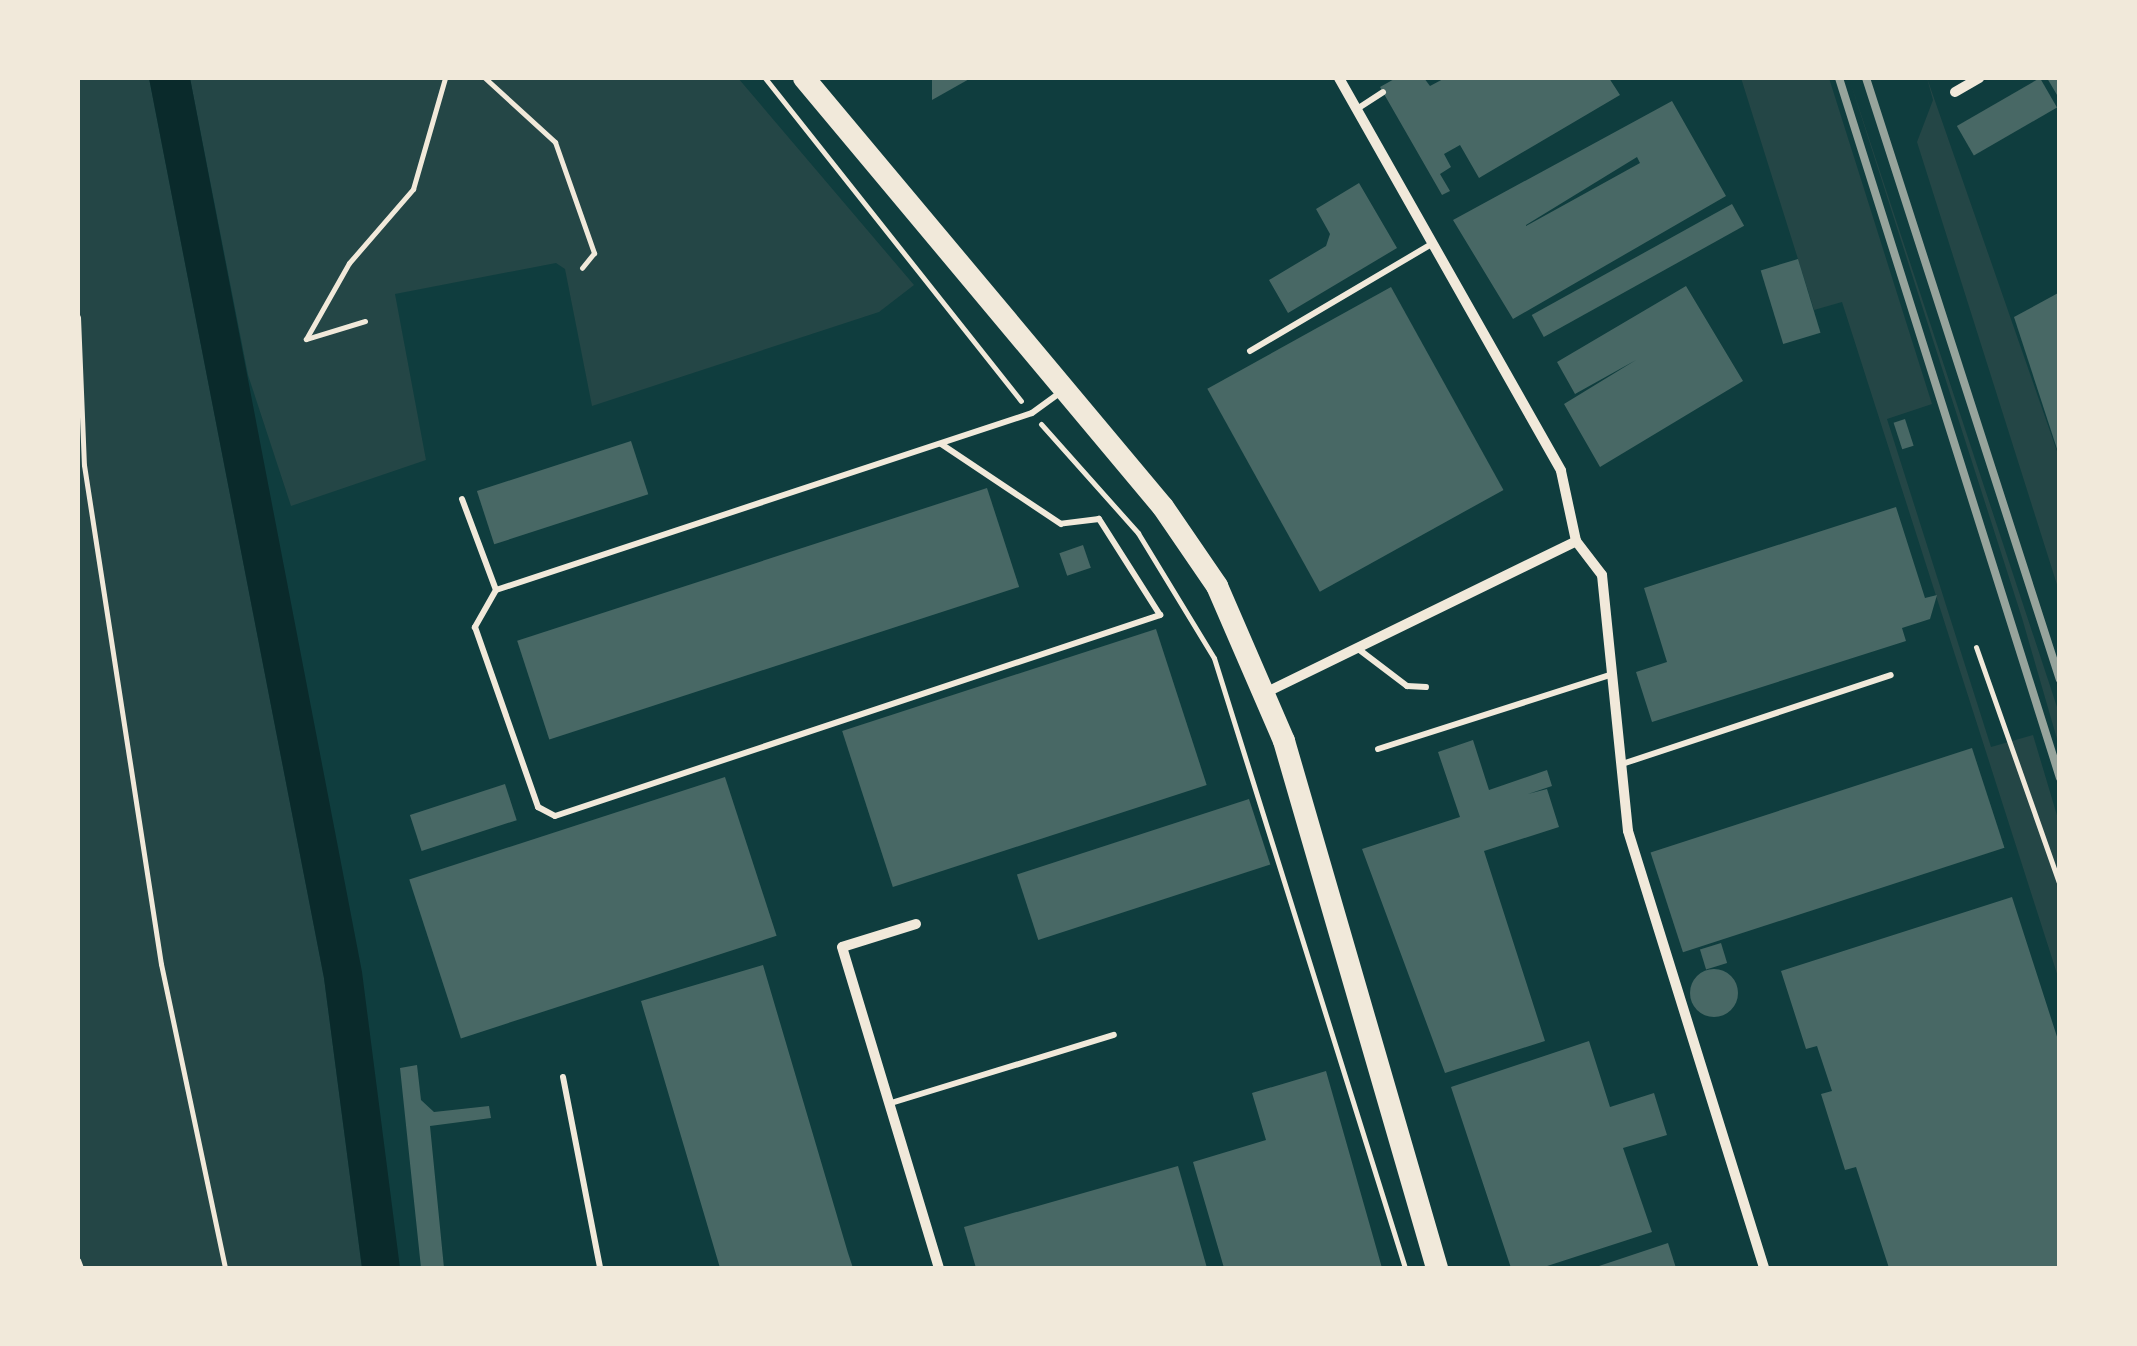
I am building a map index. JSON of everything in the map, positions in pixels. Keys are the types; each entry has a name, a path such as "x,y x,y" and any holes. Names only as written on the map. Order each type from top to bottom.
{"main road":[{"path":"804,78 1184,534 1267,692 1438,1268"}],"street":[{"path":"1339,78 1561,471 1576,541 1602,574 1628,831 1764,1268"},
{"path":"1955,92 1979,78"},
{"path":"1267,692 1576,541"},
{"path":"916,924 842,948 939,1268"}],"lane":[{"path":"1357,109 1382,92"},
{"path":"1250,351 1432,244"},
{"path":"941,444 1061,524 1099,519 1160,615 555,816 538,806 475,627 496,590 1032,413 1065,390"},
{"path":"462,499 496,590"},
{"path":"1356,647 1407,686 1426,687"},
{"path":"1378,750 1614,673"},
{"path":"1622,764 1890,675"},
{"path":"891,1103 1114,1035"},
{"path":"564,1077 600,1268"}],"path":[{"path":"365,321 306,340 349,263 413,189 445,78"},
{"path":"484,78 555,142 594,253 582,268"},
{"path":"765,78 1032,413 1138,533 1214,658 1405,1268"},
{"path":"78,317 84,465 158,950 225,1268"},
{"path":"1976,647 2060,886"},
{"path":"78,1260 81,1268"}],"shaded area":[{"path":"78,78 149,78 324,978 362,1268 78,1268"},
{"path":"149,78 190,78 362,972 400,1268 362,1268 324,978"},
{"path":"190,78 738,78 914,285 879,312 592,406 565,269 556,263 395,294 426,460 291,506 248,375"},
{"path":"1741,78 1829,78 1932,404 1887,419 1991,747 2033,735 2059,822 2059,980 1842,302 1814,310"},
{"path":"1849,78 2059,713 2059,746 2022,618"},
{"path":"1927,78 2059,457 2059,591 1917,142 1933,100"}],"building":[{"path":"932,78 971,78 932,100"},
{"path":"1396,78 1424,78 1430,86 1445,78 1609,78 1620,95 1479,178 1460,145 1444,154 1451,167 1440,174 1450,191 1442,195 1380,87"},
{"path":"2040,78 2057,107 1974,155 1957,126"},
{"path":"2047,78 2060,78 2060,100"},
{"path":"1672,101 1726,196 1513,319 1453,220","holes":["1637,157 1640,163 1526,226"]},
{"path":"1359,183 1397,248 1288,313 1269,280 1326,246 1330,234 1316,209"},
{"path":"1732,204 1744,226 1544,337 1532,315"},
{"path":"1798,259 1821,333 1783,344 1761,270"},
{"path":"1686,286 1743,381 1600,467 1564,404 1636,360 1575,394 1557,362"},
{"path":"1391,287 1503,490 1320,592 1207,389"},
{"path":"2060,292 2060,454 2059,455 2014,317"},
{"path":"1905,419 1914,446 1902,449 1894,423"},
{"path":"631,441 648,494 494,544 477,491"},
{"path":"987,488 1019,587 549,740 517,641"},
{"path":"1896,507 1925,598 1937,595 1930,619 1902,628 1906,641 1652,722 1636,672 1667,662 1644,588"},
{"path":"1083,545 1091,568 1067,576 1059,553"},
{"path":"1156,629 1207,785 893,887 842,731"},
{"path":"1473,740 1489,790 1547,770 1552,786 1528,794 1547,789 1559,827 1484,851 1545,1041 1445,1073 1362,849 1460,817 1438,752"},
{"path":"1972,748 2004,848 1683,952 1651,852"},
{"path":"725,777 777,936 461,1038 409,880"},
{"path":"505,784 517,820 422,851 410,815"},
{"path":"1249,799 1270,865 1038,940 1017,874"},
{"path":"2012,897 2060,1046 2060,1268 1889,1268 1856,1167 1845,1170 1821,1094 1832,1091 1817,1046 1806,1049 1781,971"},
{"path":"1721,943 1727,963 1706,970 1700,949"},
{"path":"763,965 853,1268 720,1268 641,1001"},
{"path":"1714,969 1731,976 1738,993 1731,1010 1714,1017 1697,1010 1690,993 1697,976"},
{"path":"1589,1041 1610,1107 1654,1093 1667,1135 1623,1148 1652,1232 1541,1268 1511,1268 1451,1087"},
{"path":"417,1065 421,1100 434,1112 489,1106 491,1118 430,1126 444,1268 421,1268 400,1068"},
{"path":"1326,1071 1382,1268 1224,1268 1193,1162 1266,1140 1252,1093"},
{"path":"1178,1166 1207,1268 976,1268 964,1227"},
{"path":"1668,1243 1676,1268 1593,1268"}],"railway":[{"path":"1839,78 2060,778"},
{"path":"1866,78 2060,680"}]}
